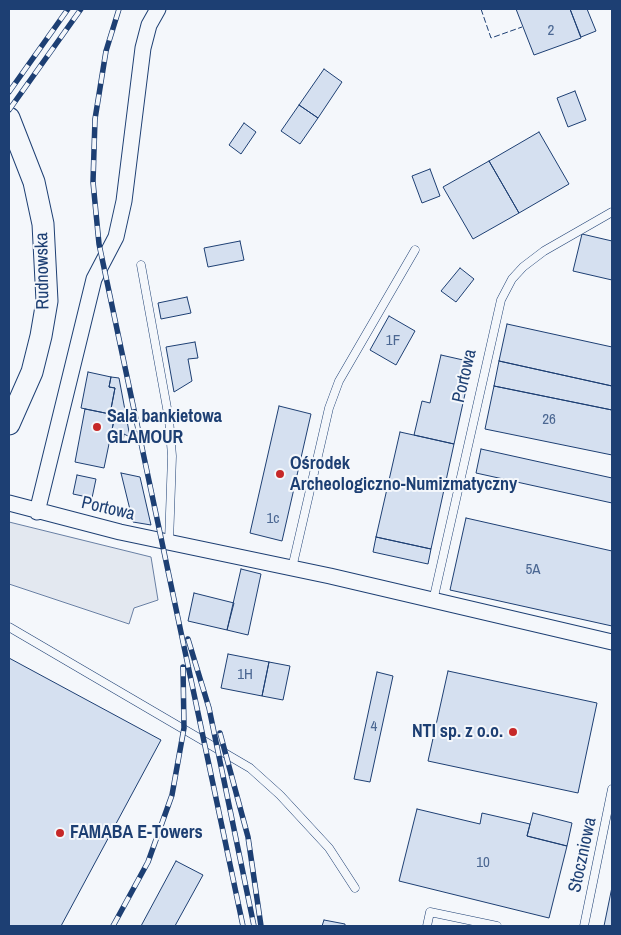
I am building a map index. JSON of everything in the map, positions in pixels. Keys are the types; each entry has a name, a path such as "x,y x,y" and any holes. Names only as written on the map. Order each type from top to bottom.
{"main road":[{"name":"Rudnowska","path":"9,118 24,152 34,182 43,224 47,301 42,336 32,372 9,424"}],"street":[{"path":"37,512 94,279 116,237 124,201 143,48 149,25 158,9"},
{"name":"Portowa","path":"9,504 168,542 292,568 612,642"}],"lane":[{"name":"Portowa","path":"433,601 501,300 512,279 523,267 573,233 612,212"},
{"path":"292,568 329,408 339,381 415,250"},
{"path":"141,265 169,419 172,456 168,542"},
{"path":"9,627 250,768 280,795 329,848 355,888"},
{"name":"Stoczniowa","path":"584,926 612,789"},
{"path":"427,926 430,912 497,926"}],"shaded area":[{"path":"9,522 151,557 158,600 134,608 129,624 9,584"}],"building":[{"path":"516,9 570,9 581,38 534,55"},
{"path":"570,9 587,9 596,31 581,37"},
{"path":"324,69 342,82 318,118 299,105"},
{"path":"575,91 586,120 568,127 557,98"},
{"path":"299,105 318,118 300,144 281,131"},
{"path":"244,123 256,132 241,154 229,145"},
{"path":"539,132 569,184 519,213 489,161"},
{"path":"489,161 519,213 473,239 443,187"},
{"path":"430,169 440,196 422,203 412,176"},
{"path":"582,234 612,241 612,280 573,271"},
{"path":"240,241 244,260 208,267 204,248"},
{"path":"460,268 474,279 456,302 441,291"},
{"path":"187,297 191,313 161,319 158,303"},
{"path":"389,316 415,331 396,365 370,350"},
{"path":"507,324 612,347 612,386 499,361"},
{"path":"195,342 198,358 188,359 192,381 174,392 166,347"},
{"path":"441,355 472,362 454,444 414,435 422,401 430,403"},
{"path":"499,361 612,386 612,410 494,386"},
{"path":"88,372 111,377 109,387 115,388 110,414 81,408"},
{"path":"111,377 119,378 130,437 124,434 123,442 110,440 115,415 110,414 115,388 109,387"},
{"path":"494,386 612,410 612,455 485,429"},
{"name":"Ośrodek Archeologiczno-Numizmatyczny","path":"279,406 311,414 282,541 250,533"},
{"name":"Sala bankietowa GLAMOUR","path":"85,409 115,415 104,468 75,462"},
{"path":"400,432 454,444 431,549 376,537"},
{"path":"481,449 612,478 612,503 476,473"},
{"path":"121,473 140,477 151,525 133,522"},
{"path":"77,475 96,479 92,498 73,494"},
{"path":"466,518 612,551 612,626 450,590"},
{"path":"376,537 431,549 428,564 373,552"},
{"path":"241,569 261,574 248,635 227,630"},
{"path":"194,593 234,603 227,630 188,621"},
{"path":"228,654 269,662 262,696 221,688"},
{"name":"FAMABA E-Towers","path":"9,658 161,740 61,926 9,926"},
{"path":"269,662 290,666 283,700 262,696"},
{"name":"NTI sp. z o.o.","path":"448,671 597,703 578,793 428,761"},
{"path":"377,672 393,676 370,782 354,779"},
{"path":"417,809 480,824 482,813 530,824 527,836 567,846 549,918 399,881"},
{"path":"533,813 572,823 567,846 527,836"},
{"path":"176,861 203,875 175,926 141,926"},
{"path":"612,887 612,926 604,926"},
{"path":"324,920 345,924 345,926 322,926"}],"railway":[{"path":"9,92 68,9"},
{"path":"9,110 81,9"},
{"path":"119,9 106,51 95,119 93,182 99,244 243,926"},
{"path":"188,639 209,708 254,926"},
{"path":"113,926 148,862 172,795 184,728 183,667"},
{"path":"220,733 248,837 261,926"}],"fence":[{"path":"481,9 491,38 522,27"}],"place":[{"name":"Sala bankietowa GLAMOUR","path":"97,427"},
{"name":"Ośrodek Archeologiczno-Numizmatyczny","path":"280,474"},
{"name":"NTI sp. z o.o.","path":"513,732"},
{"name":"FAMABA E-Towers","path":"60,833"}]}
